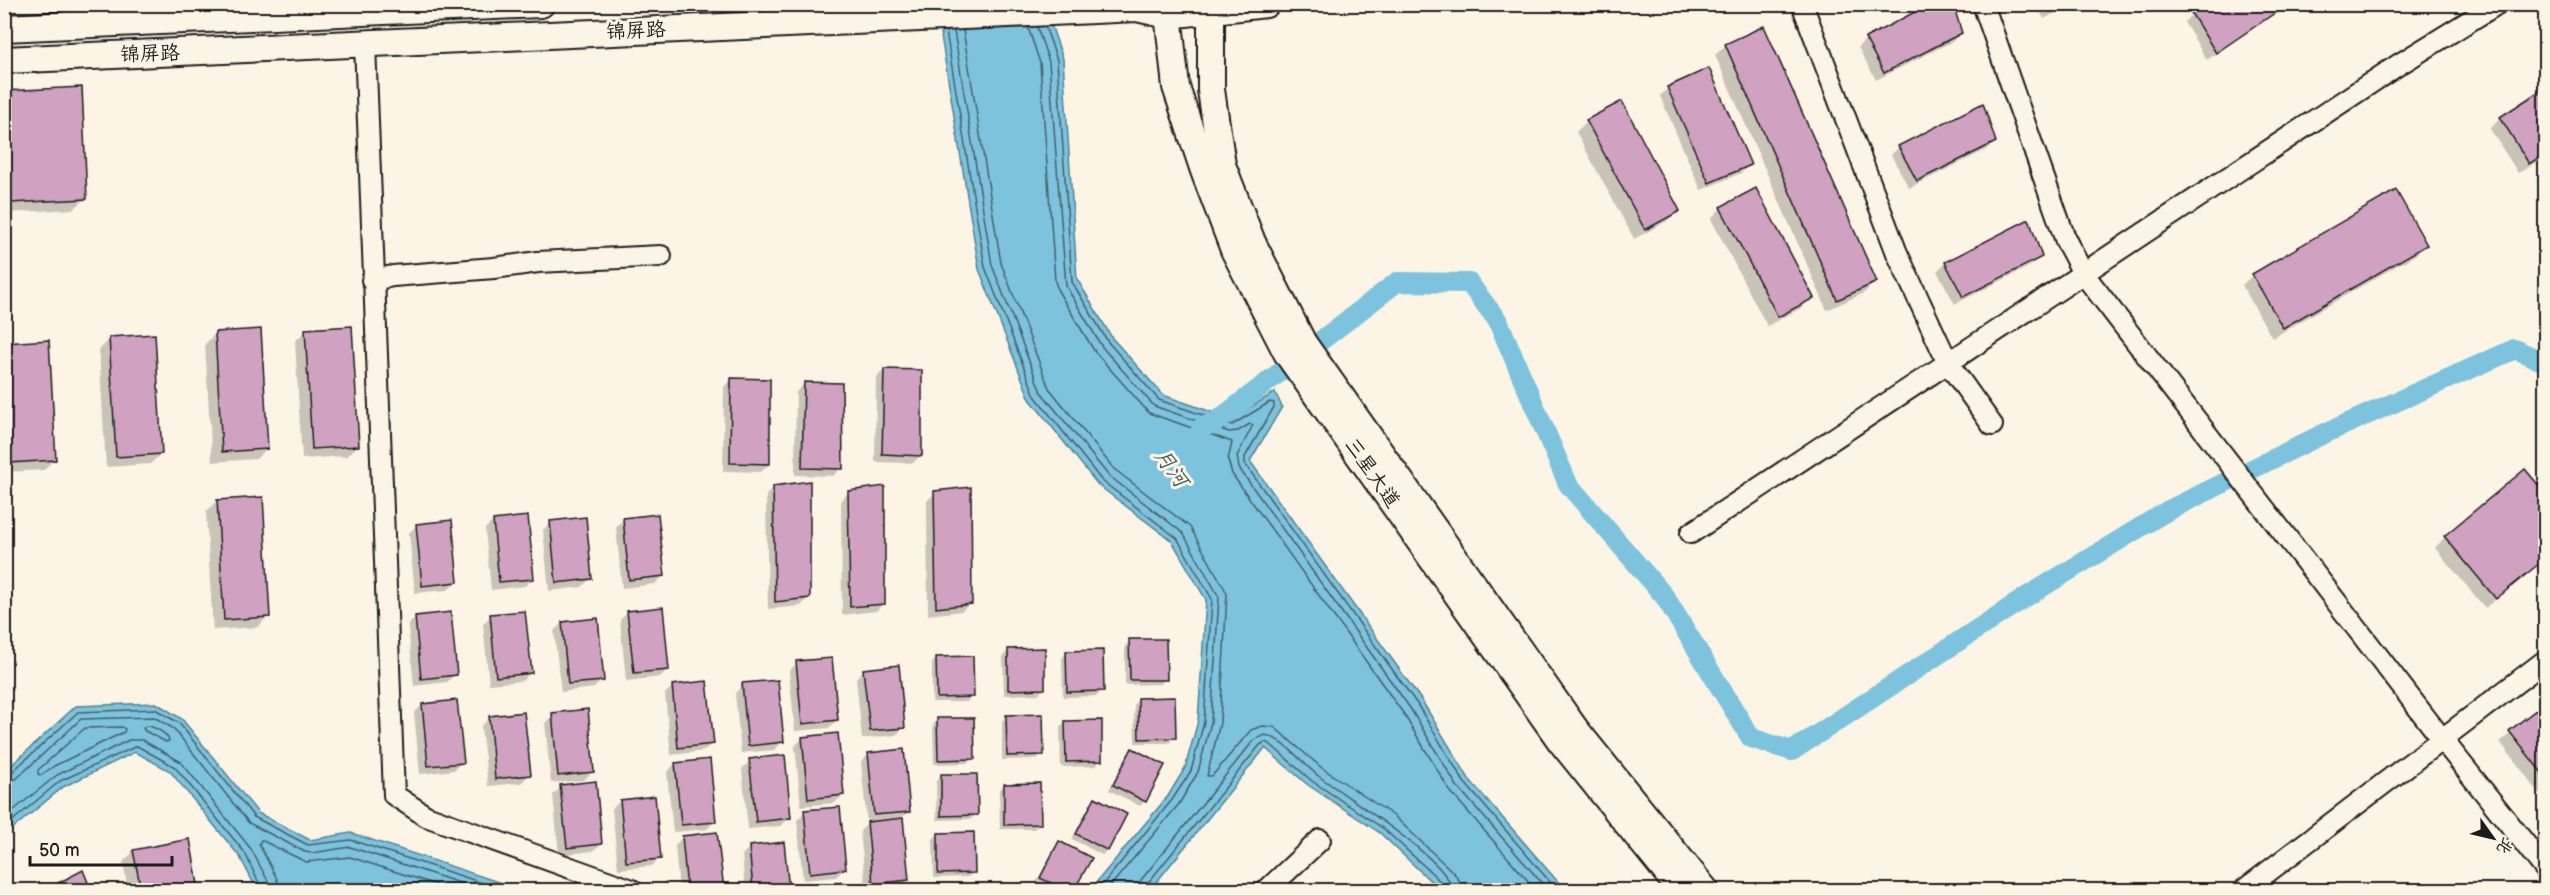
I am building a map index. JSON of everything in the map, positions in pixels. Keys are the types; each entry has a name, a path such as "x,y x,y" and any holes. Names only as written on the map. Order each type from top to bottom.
{"street":[{"name":"锦屏路","path":"4,28 541,4"},
{"name":"锦屏路","path":"4,60 1266,4"},
{"path":"1802,4 1897,253 1948,363 1992,424"},
{"path":"1983,4 2066,241 2083,273 2442,739 2546,870"},
{"path":"1691,533 2398,65 2497,4"},
{"name":"三星大道","path":"1211,7 1211,90 1222,165 1300,354 1575,729 1705,891"},
{"name":"三星大道","path":"1167,10 1176,87 1234,250 1300,354 1560,740 1681,891"},
{"path":"365,44 372,280 394,795 426,816 632,891"},
{"path":"372,280 538,262 662,256"},
{"path":"2244,891 2546,660"},
{"path":"1267,891 1320,840"}],"water":[{"name":"月河","path":"936,5 1044,5 1063,59 1077,279 1112,338 1163,395 1232,419 1275,392 1282,407 1250,461 1422,701 1469,779 1565,890 1440,890 1380,833 1308,785 1265,748 1150,890 1090,890 1168,796 1185,768 1198,721 1206,600 1172,541 1098,485 1030,399 979,269"},
{"path":"156,703 182,719 258,813 310,840 351,833 522,890 257,890 240,857 170,771 135,752 63,787 5,835 5,771 76,706"}],"building":[{"path":"1930,4 1953,4 1962,33 1884,73 1865,38"},
{"path":"2048,4 2066,4 2052,12"},
{"path":"2204,4 2288,4 2216,53 2191,13"},
{"path":"1764,26 1877,282 1837,300 1725,44"},
{"path":"1709,68 1751,165 1709,183 1667,87"},
{"path":"82,87 87,199 10,203 4,91"},
{"path":"2546,87 2546,153 2529,164 2500,117"},
{"path":"1622,101 1680,211 1645,230 1586,120"},
{"path":"1983,103 1996,142 1917,181 1898,146"},
{"path":"1756,188 1814,298 1778,317 1720,207"},
{"path":"2396,190 2427,245 2283,328 2252,274"},
{"path":"2029,219 2042,257 1963,297 1945,262"},
{"path":"352,326 359,446 312,449 305,329"},
{"path":"261,329 268,449 222,452 215,332"},
{"path":"155,334 162,454 116,457 109,337"},
{"path":"49,340 56,460 10,463 4,343"},
{"path":"884,369 922,370 922,456 882,454"},
{"path":"731,378 770,379 770,464 730,463"},
{"path":"804,382 842,383 843,469 802,468"},
{"path":"2525,469 2546,494 2546,558 2496,599 2444,536"},
{"path":"810,481 810,598 775,602 773,486"},
{"path":"885,486 885,604 850,607 848,491"},
{"path":"971,487 972,604 936,608 934,491"},
{"path":"263,497 270,617 224,620 217,500"},
{"path":"658,514 665,576 629,580 623,518"},
{"path":"528,516 534,579 499,582 493,520"},
{"path":"586,517 592,579 556,583 550,521"},
{"path":"452,520 458,582 422,586 416,524"},
{"path":"663,607 669,670 634,673 627,611"},
{"path":"525,611 532,673 496,677 490,614"},
{"path":"451,612 457,675 421,679 415,616"},
{"path":"598,618 604,681 568,684 562,622"},
{"path":"1129,639 1166,639 1167,680 1130,680"},
{"path":"1045,648 1045,689 1008,690 1008,649"},
{"path":"1103,650 1104,691 1067,692 1066,651"},
{"path":"973,656 974,697 937,698 936,657"},
{"path":"832,658 838,720 802,724 796,661"},
{"path":"899,665 905,728 870,731 863,669"},
{"path":"778,680 784,742 748,746 742,683"},
{"path":"707,681 714,744 678,748 672,685"},
{"path":"1175,697 1176,738 1139,739 1138,698"},
{"path":"457,700 464,763 428,766 422,704"},
{"path":"2546,702 2546,778 2509,731"},
{"path":"588,709 594,772 558,776 552,713"},
{"path":"524,712 531,775 495,779 489,716"},
{"path":"1043,714 1044,755 1007,756 1006,715"},
{"path":"937,718 974,718 975,759 938,760"},
{"path":"1102,720 1102,761 1066,762 1065,721"},
{"path":"838,733 844,795 808,799 802,737"},
{"path":"1132,748 1165,765 1146,802 1113,785"},
{"path":"904,749 910,812 874,815 868,753"},
{"path":"785,755 791,818 756,822 749,759"},
{"path":"710,759 716,822 681,825 675,763"},
{"path":"941,774 977,774 978,815 941,816"},
{"path":"596,781 602,844 567,848 560,785"},
{"path":"1040,783 1041,824 1004,825 1004,784"},
{"path":"655,796 661,859 626,862 620,800"},
{"path":"1095,797 1127,814 1108,851 1076,834"},
{"path":"840,807 846,869 810,873 804,810"},
{"path":"903,818 909,880 873,884 867,822"},
{"path":"717,832 724,890 687,890 682,836"},
{"path":"974,832 975,873 938,874 938,833"},
{"path":"190,839 199,890 141,890 133,850"},
{"path":"1059,841 1092,858 1074,890 1065,890 1040,878"},
{"path":"784,842 789,890 753,890 749,846"},
{"path":"83,870 91,890 45,890"},
{"path":"844,882 845,890 809,890 808,886"}],"waterway":[{"path":"1201,428 1217,421 1397,282 1469,283 1498,321 1568,484 1665,597 1751,738 1792,751 2026,597 2167,511 2319,436 2515,349 2546,363"}]}
